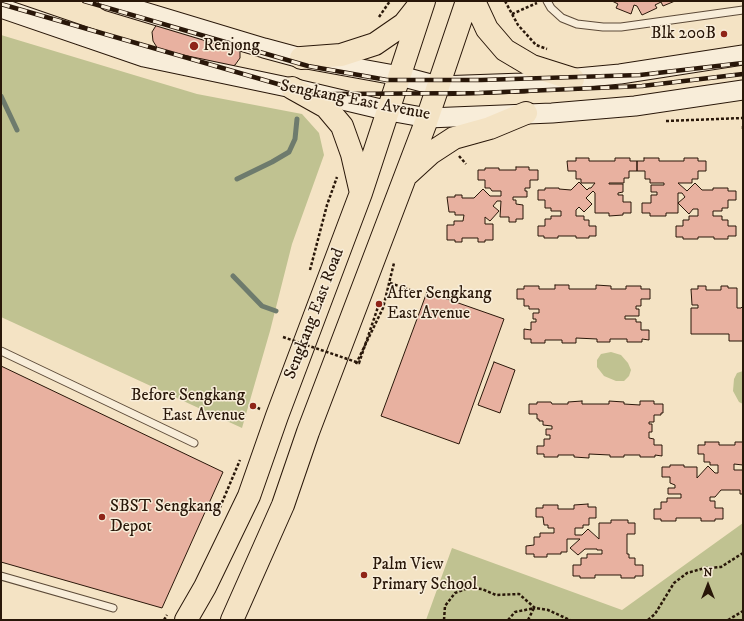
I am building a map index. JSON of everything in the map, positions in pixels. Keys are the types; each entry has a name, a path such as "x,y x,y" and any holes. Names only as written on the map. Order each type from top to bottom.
{"main road":[{"name":"Sengkang East Avenue","path":"108,1 219,36 301,58 400,76 438,86 523,84 573,79 620,74 743,55"},
{"path":"301,58 341,55 375,44 404,24 423,1"},
{"name":"Sengkang East Road","path":"186,620 205,587 249,496 293,372 361,193 389,111 423,1"},
{"name":"Sengkang East Road","path":"232,620 283,505 308,432 428,118 467,1"},
{"path":"474,1 487,29 504,50 532,66 573,79"},
{"name":"Sengkang East Avenue","path":"1,8 144,57 292,88 389,111 428,118 552,113 634,106 743,90"},
{"path":"292,88 326,107 342,126 352,154 361,193"},
{"path":"404,178 431,153 454,138 490,128 526,113"}],"lane":[{"path":"546,1 562,18 577,24 603,27 621,27 743,10"},
{"path":"1,351 194,443"},
{"path":"1,576 113,608"}],"path":[{"path":"379,18 390,1"},
{"path":"505,1 518,25 536,45 548,50"},
{"path":"512,14 542,1"},
{"path":"663,121 743,118"},
{"path":"743,124 743,129"},
{"path":"460,157 466,164"},
{"path":"308,276 327,205 339,172"},
{"path":"356,364 383,308 394,261"},
{"path":"390,283 410,290"},
{"path":"283,337 359,363 379,304"},
{"path":"289,342 292,335"},
{"path":"258,416 263,402"},
{"path":"217,517 240,459"},
{"path":"648,620 655,614 674,583 687,573 705,568 721,567 743,553"},
{"path":"444,620 445,606 456,593 468,588 482,589 496,595 519,594 534,608"},
{"path":"528,620 534,608"},
{"path":"508,620 515,612 534,608 548,610 570,620"},
{"path":"728,620 743,611"}],"green space":[{"path":"1,35 197,94 302,114 319,133 324,155 292,244 270,331 242,428 1,317"},
{"path":"611,352 621,355 628,363 631,370 629,376 624,381 616,381 604,376 597,367 597,360 601,354"},
{"path":"743,371 743,404 739,402 733,391 734,379 737,373"},
{"path":"743,523 743,620 426,620 452,548 622,610"}],"building":[{"path":"612,1 675,1 663,6 661,2 655,5 657,8 642,15 637,6 634,5 631,14 616,8 618,4"},
{"name":"Renjong","path":"157,24 240,49 240,58 235,65 222,68 158,49 153,41 152,32"},
{"path":"576,158 589,158 589,161 615,161 615,158 630,158 630,161 637,161 637,171 629,171 629,178 624,178 624,183 609,183 623,184 623,192 618,193 618,195 623,195 623,202 631,202 631,213 609,216 609,213 595,213 595,193 593,191 586,198 592,204 584,212 579,207 576,210 576,216 584,216 584,220 589,220 589,226 596,226 596,236 589,236 589,238 558,236 558,238 544,238 544,236 538,236 538,226 545,226 545,219 551,219 551,216 561,216 561,211 551,211 551,208 545,208 545,200 538,200 538,190 545,190 545,188 559,188 571,190 579,182 587,190 595,183 581,183 581,179 576,179 576,171 568,171 567,161 576,161"},
{"path":"644,158 659,158 659,161 684,161 684,158 698,158 698,161 706,161 706,171 698,171 698,179 692,179 692,183 678,183 687,191 695,183 702,190 728,188 728,191 736,191 736,200 728,200 728,208 722,208 722,211 713,211 713,216 722,216 722,220 728,220 728,226 736,226 736,236 728,236 728,239 698,237 698,239 683,239 683,237 676,237 676,226 683,226 683,220 689,220 689,216 698,216 698,209 693,209 689,214 678,203 678,213 666,213 666,216 650,216 650,213 642,213 642,203 651,203 651,195 657,195 657,192 651,192 651,185 664,185 664,183 650,183 650,179 645,179 645,171 637,171 637,161 644,161","holes":["678,193 682,193 685,197 678,203"]},
{"path":"516,167 529,167 529,170 538,170 538,180 530,180 530,188 525,188 525,191 527,191 527,197 513,197 513,200 516,200 516,204 523,205 523,219 516,219 516,222 509,222 509,217 500,217 501,201 497,201 493,206 499,211 490,221 485,217 485,224 493,224 493,240 478,242 478,238 462,238 462,242 455,242 455,240 447,240 447,225 454,225 454,221 463,221 464,215 455,215 455,212 449,212 447,197 462,195 462,198 474,198 483,189 490,196 501,196 501,191 492,191 490,188 485,188 485,180 478,180 478,170 485,170 485,168 499,168 499,170 516,170"},
{"path":"555,285 569,285 569,289 596,289 596,285 611,286 611,289 626,289 626,286 641,286 641,289 650,289 650,299 641,299 641,306 636,306 636,309 639,309 639,316 625,316 625,319 636,319 636,322 641,322 641,330 649,330 649,340 642,339 642,342 627,342 627,339 610,339 610,342 597,342 597,339 576,338 576,343 562,343 562,340 545,340 545,343 531,343 531,339 524,339 524,329 531,330 531,322 536,322 536,319 533,319 533,313 539,313 539,309 529,309 529,306 524,306 524,299 517,299 517,289 524,289 524,286 539,286 539,289 555,289"},
{"path":"698,286 706,286 706,290 721,290 721,286 737,288 737,308 741,308 743,306 743,341 729,341 729,334 691,334 691,308 698,308 698,305 692,305 691,289 698,289"},
{"path":"427,292 504,319 459,444 381,416"},
{"path":"494,362 515,370 500,413 478,405"},
{"name":"SBST Sengkang Depot","path":"1,366 223,472 162,608 1,562"},
{"path":"582,401 582,404 609,404 609,401 640,405 640,401 654,401 654,404 663,404 663,413 661,413 661,415 654,415 654,422 649,422 649,424 652,424 652,432 649,432 649,438 654,439 654,445 662,445 662,456 655,455 655,457 640,457 640,455 624,455 624,457 610,457 610,455 589,454 589,458 574,457 574,455 544,457 544,454 537,454 537,446 544,446 544,439 550,439 550,435 546,435 546,429 552,429 552,426 543,425 543,421 539,421 539,419 537,419 537,414 529,414 529,404 537,404 537,402 551,402 552,404 568,404 568,402"},
{"path":"705,442 719,442 719,445 735,445 735,442 743,442 743,465 734,464 734,470 743,470 743,494 740,494 740,490 721,490 715,497 710,497 710,501 715,501 715,508 723,508 723,519 715,519 715,521 701,521 701,518 676,518 676,521 661,521 661,519 654,519 654,509 661,509 661,502 667,502 667,498 681,498 681,494 668,494 668,488 675,488 675,485 670,483 670,477 662,477 662,467 670,467 670,465 684,465 684,467 697,467 697,478 708,466 715,473 718,473 718,465 710,465 710,462 704,462 704,454 698,454 698,445 705,445"},
{"path":"588,504 588,507 596,507 596,518 589,518 589,525 583,525 583,528 575,528 575,535 582,535 588,529 599,539 599,523 611,523 611,520 628,520 628,523 635,523 635,534 627,534 627,554 629,554 629,558 635,558 635,565 643,565 643,576 635,576 635,578 621,578 621,575 595,575 595,578 580,578 580,576 573,576 573,565 581,565 581,558 587,558 587,554 602,554 602,550 585,549 578,555 570,548 580,539 567,539 567,552 561,552 561,554 547,554 547,557 534,557 534,554 526,554 526,546 534,545 534,537 540,537 540,533 554,533 554,528 548,528 548,525 544,525 543,517 536,517 536,508 543,508 543,505 558,505 558,509 574,509 574,505"}],"waterway":[{"path":"1,96 17,130"},
{"path":"237,179 289,152 295,139 297,119"},
{"path":"233,276 262,306 276,311"}],"railway":[{"path":"84,1 308,66 387,80 481,80 640,75 743,63"},
{"path":"1,4 302,91 334,94 479,93 642,86 743,74"}],"place":[{"name":"Blk 200B","path":"724,34"},
{"name":"Renjong","path":"194,46"},
{"name":"After Sengkang East Avenue","path":"379,304"},
{"name":"Before Sengkang East Avenue","path":"253,406"},
{"name":"SBST Sengkang Depot","path":"102,517"},
{"name":"Palm View Primary School","path":"364,575"}]}
